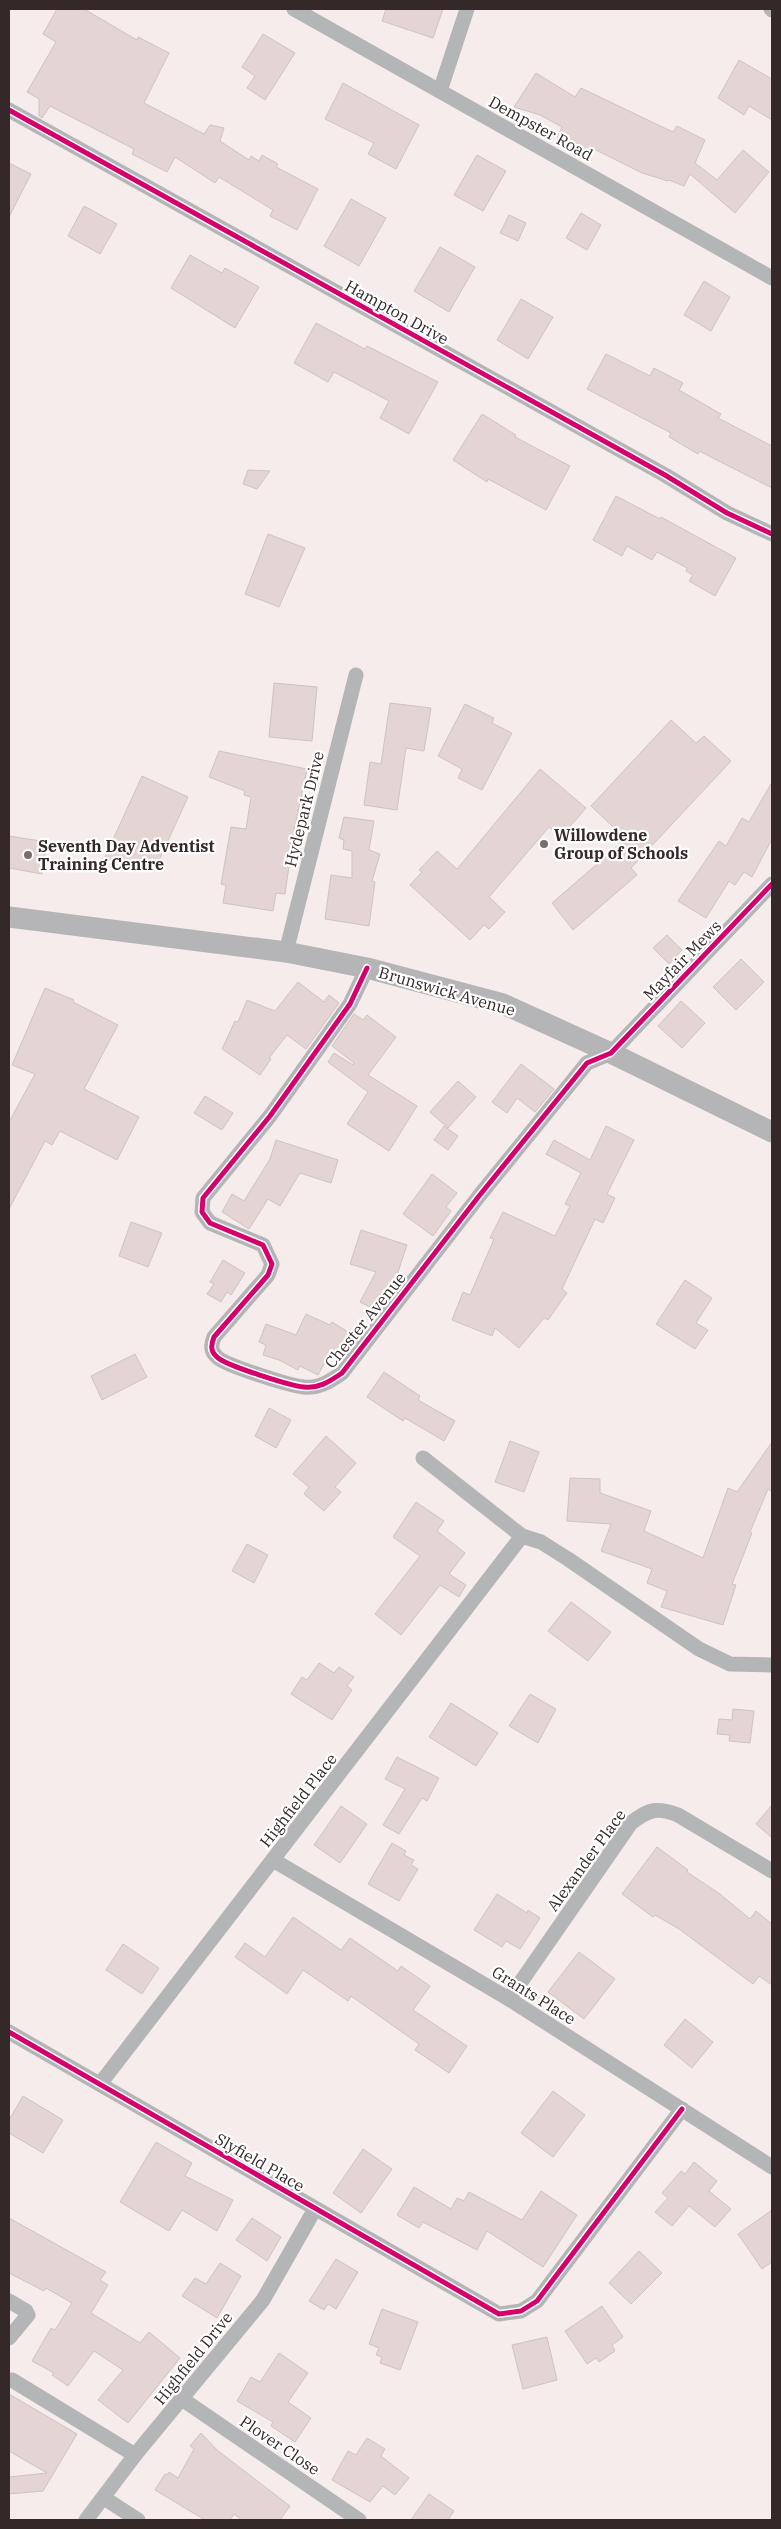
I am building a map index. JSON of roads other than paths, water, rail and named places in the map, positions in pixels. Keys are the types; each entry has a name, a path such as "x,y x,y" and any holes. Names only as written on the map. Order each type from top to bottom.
{"main road":[{"name":"Brunswick Avenue","path":"9,917 286,952 367,968 503,1004 611,1053 772,1132"}],"street":[{"name":"Dempster Road","path":"294,9 772,278"},
{"path":"440,91 467,9"},
{"name":"Hampton Drive","path":"9,110 665,475 727,514 772,534"},
{"name":"Hydepark Drive","path":"286,952 356,674"},
{"name":"Mayfair Mews","path":"611,1053 772,884"},
{"name":"Chester Avenue","path":"367,968 350,1004 339,1020 270,1116 203,1198 202,1212 210,1223 263,1246 272,1264 268,1275 214,1337 210,1345 212,1352 223,1362 304,1387 324,1385 342,1373 478,1196 587,1063 611,1053"},
{"path":"423,1458 522,1536 541,1542 568,1559 699,1649 730,1664 772,1665"},
{"name":"Highfield Place","path":"100,2084 522,1536"},
{"name":"Alexander Place","path":"509,1999 631,1822 644,1812 662,1809 678,1815 772,1871"},
{"name":"Grants Place","path":"273,1860 509,1999 772,2167"},
{"name":"Slyfield Place","path":"9,2032 499,2314 521,2311 537,2300 682,2109"},
{"name":"Highfield Drive","path":"86,2520 135,2455 263,2300 315,2209"},
{"path":"9,2301 26,2311 28,2315 9,2338"},
{"path":"10,2377 135,2455"},
{"name":"Plover Close","path":"182,2399 359,2520"},
{"path":"104,2498 138,2520"}],"place":[{"name":"Willowdene Group of Schools","path":"544,844"},
{"name":"Seventh Day Adventist Training Centre","path":"28,855"}]}
